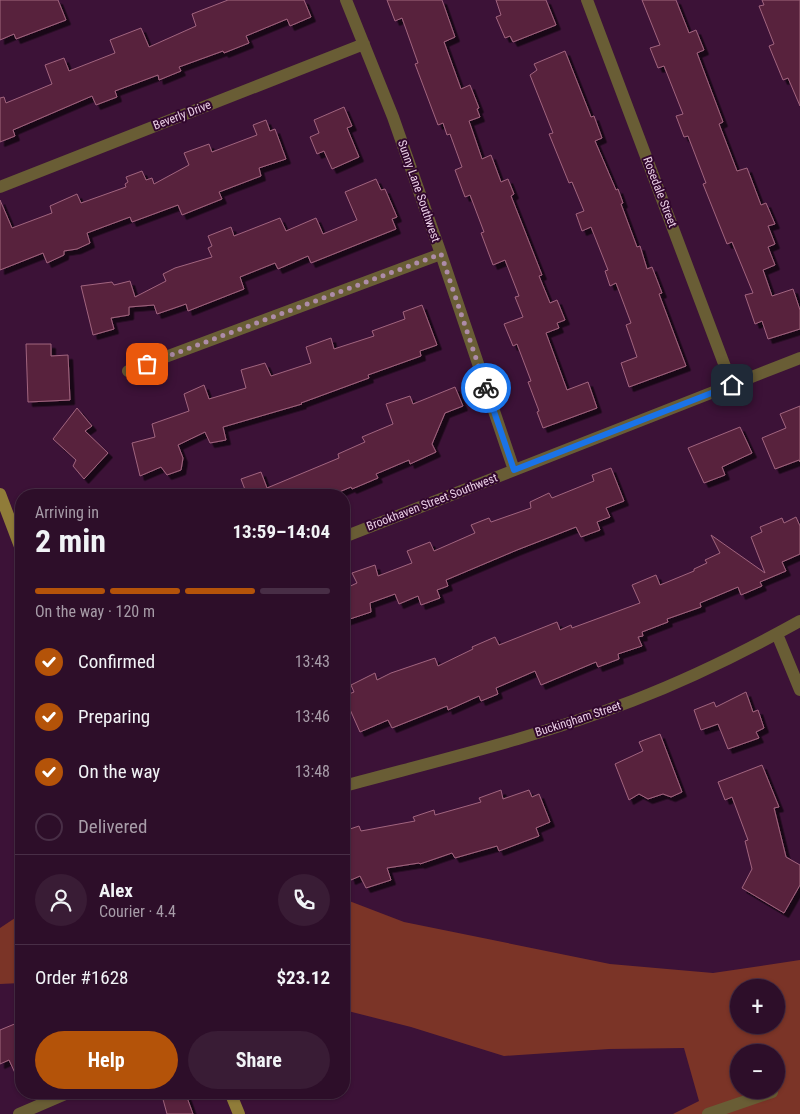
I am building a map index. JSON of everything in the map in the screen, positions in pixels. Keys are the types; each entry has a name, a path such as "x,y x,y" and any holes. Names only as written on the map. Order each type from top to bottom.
{"street":[{"name":"Sunny Lane Southwest","path":"346,0 393,117 514,470"},
{"name":"Rosedale Street","path":"587,0 732,385"},
{"name":"Beverly Drive","path":"0,187 364,44"},
{"path":"128,371 441,254"},
{"name":"Brookhaven Street Southwest","path":"350,535 800,358"},
{"path":"0,494 15,533"},
{"name":"Buckingham Street","path":"350,784 516,740 632,701 690,676 800,622"},
{"path":"777,634 800,690"},
{"path":"19,1114 54,1099"},
{"path":"233,1099 239,1114"},
{"path":"708,1114 752,1099"}],"shaded area":[{"path":"350,901 404,922 610,964 713,973 800,960 800,1114 673,1114 699,1101 684,1048 609,1049 504,1056 411,1027 350,1012"},
{"path":"15,918 15,983 0,984 0,928"}],"building":[{"path":"0,0 58,0 66,20 16,39 14,34 0,40"},
{"path":"228,0 304,0 311,17 290,26 287,19 246,36 249,43 179,67 181,71 159,80 158,75 115,91 117,97 96,105 92,96 13,130 15,136 0,142 0,98 4,97 6,103 52,84 45,65 64,58 69,71 115,53 110,40 141,28 149,47 196,26 192,14"},
{"path":"387,0 442,0 455,37 444,42 461,89 470,85 479,108 477,109 480,117 469,121 482,159 491,155 501,182 508,179 514,194 511,196 542,275 539,276 550,303 557,300 565,320 557,323 559,328 546,333 567,390 588,382 597,408 543,428 528,382 531,381 517,344 513,346 504,324 523,317 515,297 519,296 505,260 493,265 481,233 484,232 470,195 465,197 455,170 462,167 450,134 447,135 443,123 438,125 415,64 418,63 402,18 395,21"},
{"path":"496,0 546,0 556,25 513,42 510,36 505,38 496,17 501,15"},
{"path":"642,0 676,0 689,33 696,30 704,50 697,53 723,122 719,124 737,171 747,168 761,205 766,203 775,224 768,226 775,244 768,247 775,265 763,270 772,296 793,289 800,310 800,329 768,339 762,321 755,324 745,295 753,293 732,242 727,244 703,184 706,183 688,136 684,137 676,116 683,114 664,66 658,68 650,48 660,45"},
{"path":"762,0 800,0 800,106 788,78 783,80 769,46 774,44 759,6 764,5"},
{"path":"565,51 591,117 594,116 602,138 595,141 616,190 618,189 623,203 621,204 637,247 640,246 647,269 652,267 662,293 659,294 686,366 629,387 621,363 637,357 626,325 631,323 616,283 610,286 605,271 608,270 591,227 582,231 576,214 584,211 572,182 569,183 549,134 553,133 530,75 537,70 534,64"},
{"path":"344,107 352,126 347,128 359,157 332,169 324,151 317,154 310,137 319,133 314,120"},
{"path":"266,120 270,131 275,129 286,159 259,168 261,176 219,192 222,199 182,215 178,205 132,222 130,217 87,233 90,243 77,249 64,251 64,255 47,263 43,253 0,270 0,200 12,228 52,213 50,206 77,194 81,203 126,187 125,184 128,182 126,177 142,171 146,180 152,178 154,184 189,165 184,153 209,144 212,152 257,135 253,125"},
{"path":"376,179 381,190 385,189 397,217 392,219 396,229 311,263 308,256 278,269 275,263 240,277 244,289 188,311 186,304 157,314 154,305 129,307 129,315 111,318 114,329 93,335 81,286 112,282 114,285 130,281 135,297 166,281 163,274 175,268 212,257 208,248 212,246 208,236 231,227 234,236 280,218 286,231 316,218 323,234 357,220 345,192"},
{"path":"422,305 437,345 420,351 421,356 368,375 369,378 302,404 223,427 226,440 210,443 205,432 178,445 183,458 181,470 167,475 161,467 140,476 132,443 155,437 152,424 189,411 184,394 204,385 209,399 246,388 241,370 265,363 271,376 311,363 306,347 331,338 334,349 374,336 372,331 405,319 403,312"},
{"path":"26,344 51,344 51,356 68,355 70,400 28,402"},
{"path":"455,387 463,406 445,413 432,444 436,452 410,464 409,460 376,474 378,478 352,489 351,487 346,489 245,489 241,479 261,472 267,488 339,458 338,454 365,442 362,437 393,424 386,404 410,396 413,404"},
{"path":"800,406 800,462 799,460 775,469 762,438 786,428 780,414"},
{"path":"77,408 92,426 85,431 108,453 84,479 73,466 76,460 53,439"},
{"path":"740,427 752,453 722,467 725,475 704,483 688,448"},
{"path":"611,468 624,501 606,508 610,517 597,522 600,530 581,537 576,527 446,580 448,586 437,590 440,598 421,605 418,596 399,604 395,594 370,603 371,612 350,619 350,586 357,583 352,573 375,565 378,576 412,563 407,551 430,542 434,551 475,533 471,525 489,518 491,522 531,508 530,502 549,493 552,498 594,481 592,475"},
{"path":"796,517 800,526 800,554 782,562 786,571 760,582 762,586 741,595 738,587 700,603 701,607 667,619 668,622 642,632 643,636 638,637 642,646 618,654 619,659 598,667 596,662 541,685 535,671 496,688 498,694 481,701 479,696 448,710 447,706 392,728 388,720 360,732 350,710 350,694 354,692 351,685 375,673 377,680 391,673 435,658 438,666 473,649 472,647 495,637 499,645 557,622 560,630 571,625 572,628 640,603 632,585 656,575 660,585 694,571 694,569 707,563 705,560 720,553 711,535 765,573 751,537 762,532 760,527 782,518 784,523"},
{"path":"746,692 753,712 758,710 764,728 756,732 759,738 728,749 718,724 701,730 694,710 714,702 716,707"},
{"path":"660,734 682,792 671,797 663,794 648,799 639,794 629,800 615,764 643,751 639,742"},
{"path":"762,765 779,807 774,808 786,857 800,865 800,885 784,913 742,888 752,869 745,841 748,840 732,797 725,800 718,782"},
{"path":"501,790 503,799 529,790 532,797 539,794 550,822 536,828 539,836 499,851 497,846 455,858 452,853 420,864 387,868 391,880 366,888 360,876 351,880 350,829 359,826 361,831 415,821 413,817 434,810 435,815 481,802 479,798"},
{"path":"15,1024 15,1073 9,1060 0,1064 0,1030"},
{"path":"163,1099 188,1099 193,1114 167,1114"}],"way so far":[{"path":"147,364 441,254 486,388"}],"route":[{"path":"486,388 514,470 732,385"}]}
